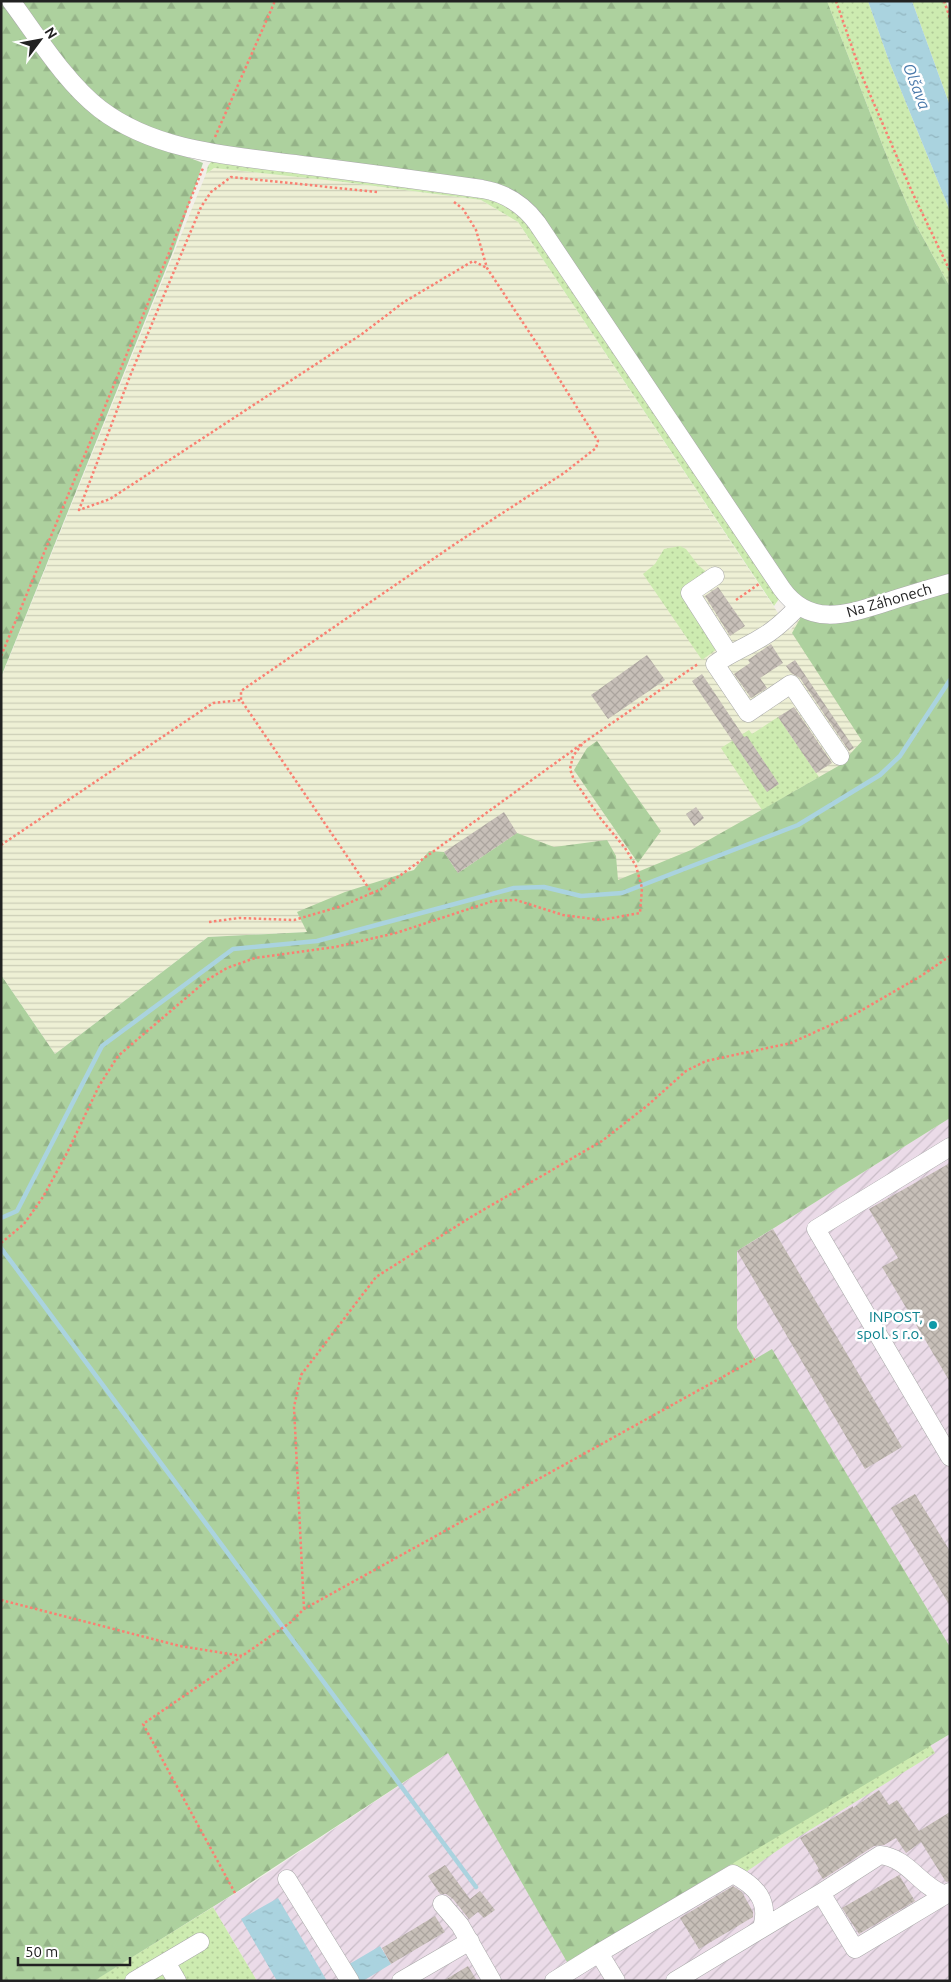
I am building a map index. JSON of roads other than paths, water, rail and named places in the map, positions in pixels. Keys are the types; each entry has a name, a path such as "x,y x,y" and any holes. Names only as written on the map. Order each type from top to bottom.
{"street":[{"path":"11,1 72,80 99,108 133,130 208,152 482,189 503,194 526,210 537,223 782,589 798,607 784,621 760,639 715,664 748,713 791,684 840,756"},
{"path":"714,576 690,593 730,654"},
{"name":"Na Záhonech","path":"798,607 820,614 841,614 950,583"},
{"path":"950,1147 816,1229 950,1457"},
{"path":"675,1981 880,1855 891,1856 905,1864 933,1891 947,1893"},
{"path":"554,1981 733,1874 751,1884 761,1899 765,1909 762,1928"},
{"path":"287,1879 350,1981"},
{"path":"821,1892 855,1949 947,1893"},
{"path":"442,1904 460,1925 492,1981"},
{"path":"401,1981 470,1941"},
{"path":"134,1981 200,1942"},
{"path":"599,1953 616,1981"},
{"path":"166,1962 177,1981"}],"water":[{"name":"Olšava","path":"868,1 912,1 950,106 950,211 889,61"},
{"path":"278,1898 327,1981 277,1981 241,1919"},
{"path":"380,1946 391,1964 363,1981 355,1981 346,1966"}],"waterway":[{"path":"1,1218 17,1211 102,1046 233,949 317,941 514,888 544,887 581,896 622,893 798,825 880,775 900,756 950,680"},
{"path":"1,1248 476,1887"}],"place":[{"name":"INPOST, spol. s r.o.","path":"933,1325"}]}
